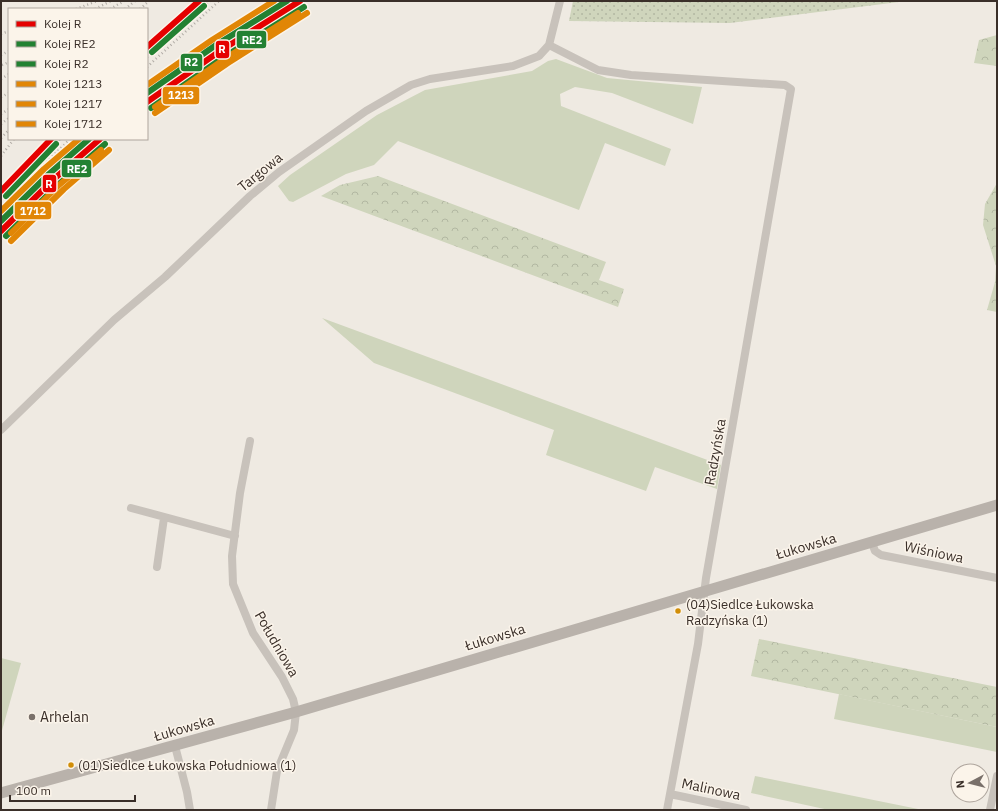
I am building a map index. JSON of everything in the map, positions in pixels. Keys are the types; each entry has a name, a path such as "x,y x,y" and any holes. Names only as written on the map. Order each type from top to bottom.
{"main road":[{"name":"Łukowska","path":"1,793 296,712 997,505"}],"street":[{"path":"549,45 560,1"},
{"name":"Radzyńska","path":"549,45 598,70 631,76 786,85 791,88 705,591 698,644 667,810"},
{"name":"Targowa","path":"1,430 114,320 165,277 250,196 302,155 366,111 411,85 430,79 513,66 539,56 549,45"},
{"name":"Południowa","path":"250,441 231,568 235,592 253,633 282,677 293,699 296,712 294,730 277,771 272,810"},
{"path":"131,508 235,536"},
{"path":"157,567 164,518"},
{"name":"Wiśniowa","path":"872,543 874,551 880,555 997,578"},
{"path":"174,746 187,792 190,810"},
{"path":"990,810 997,776"},
{"name":"Malinowa","path":"670,794 746,810"}],"green space":[{"path":"573,1 907,1 730,23 569,21"},
{"path":"997,35 997,66 974,63 979,40"},
{"path":"556,59 607,78 702,87 693,124 612,93 575,87 560,94 561,106 671,149 665,166 605,143 579,210 398,141 374,165 346,174 293,202 289,201 278,186 290,175 377,115 425,90 532,71 548,61"},
{"path":"378,176 606,262 599,280 624,289 618,307 321,196 340,185"},
{"path":"997,183 997,312 987,310 995,282 996,266 983,225 985,204"},
{"path":"322,318 721,465 717,489 655,467 646,491 546,455 554,430 374,363"},
{"path":"759,639 997,687 997,727 751,676"},
{"path":"1,658 21,663 1,734"},
{"path":"839,694 997,727 997,752 834,719"},
{"path":"755,776 923,810 829,810 751,793"}],"railway":[{"path":"79,8 97,1"},
{"path":"97,8 111,1"},
{"path":"112,8 124,1"},
{"path":"126,8 135,1"},
{"path":"141,8 149,1"},
{"path":"148,56 210,1"},
{"path":"148,66 219,1"},
{"path":"1,34 8,31"},
{"path":"1,55 8,52"},
{"path":"2,65 8,62"},
{"path":"1,79 8,75"},
{"path":"1,97 8,94"},
{"path":"1,114 8,110"},
{"path":"1,124 8,119"},
{"path":"1,138 8,131"},
{"path":"1,156 13,140"},
{"path":"34,166 59,140"},
{"path":"1,207 69,140"}],"rail line":[{"name":"R","path":"148,46 199,1"},
{"name":"1217","path":"148,84 212,40 274,1"},
{"name":"R2","path":"148,92 216,45 287,1"},
{"name":"R","path":"148,101 220,51 300,1"},
{"name":"RE2","path":"152,52 204,6"},
{"name":"RE2","path":"151,108 224,57 304,7"},
{"name":"1712","path":"155,107 229,56 298,13"},
{"name":"1213","path":"155,113 228,63 307,13"},
{"name":"R","path":"1,191 50,140"},
{"name":"1217","path":"1,211 44,169 78,140"},
{"name":"R2","path":"1,221 49,174 88,140"},
{"name":"R","path":"1,231 54,179 99,140"},
{"name":"RE2","path":"6,196 56,144"},
{"name":"RE2","path":"6,236 59,184 105,144"},
{"name":"1712","path":"11,233 59,185 101,150"},
{"name":"1213","path":"11,241 64,189 109,150"}],"place":[{"name":"(04)Siedlce Łukowska Radzyńska (1)","path":"678,611"},
{"name":"Arhelan","path":"32,717"},
{"name":"(01)Siedlce Łukowska Południowa (1)","path":"71,765"}]}
